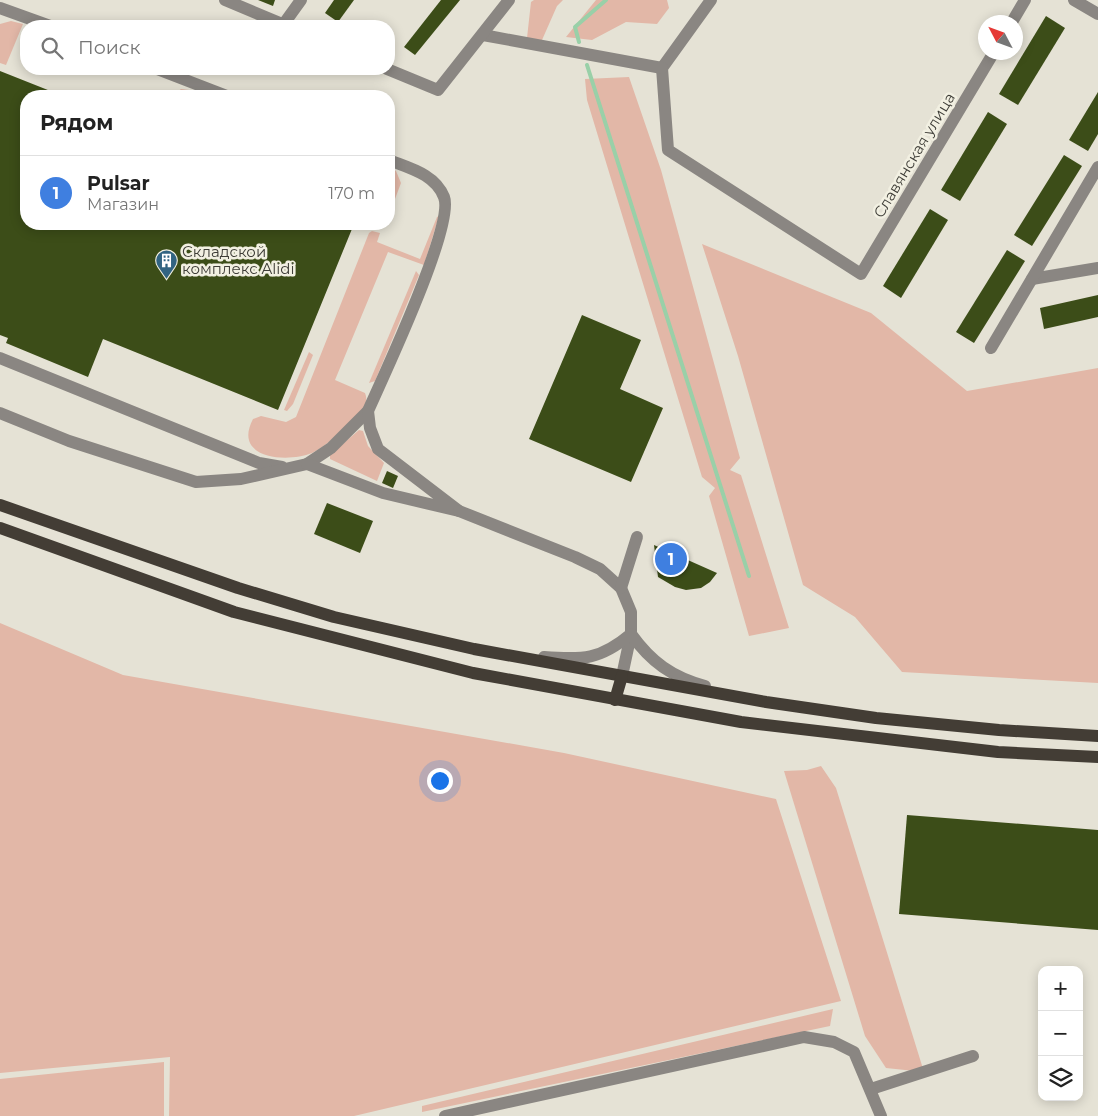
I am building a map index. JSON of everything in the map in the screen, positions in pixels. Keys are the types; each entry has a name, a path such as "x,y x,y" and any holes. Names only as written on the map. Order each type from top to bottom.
{"main road":[{"path":"0,505 248,591 334,617 504,654 766,702 904,721 999,730 1098,736"},
{"path":"0,528 234,612 473,673 741,722 998,752 1098,757"},
{"path":"615,700 622,676"}],"street":[{"path":"225,0 273,20"},
{"path":"288,20 301,0"},
{"path":"395,72 438,90 510,0"},
{"path":"483,35 662,68 711,0"},
{"path":"1016,15 1025,0"},
{"path":"1074,0 1098,14"},
{"path":"0,8 33,20"},
{"name":"Славянская улица","path":"662,68 668,150 861,274 989,60"},
{"path":"173,75 211,90"},
{"path":"0,413 69,441 196,482 240,479 307,464 331,448 368,411 431,261 445,218 444,198 434,183 424,174 395,162"},
{"path":"991,348 1098,168"},
{"path":"1032,279 1098,268"},
{"path":"0,358 259,462 289,468"},
{"path":"368,411 370,428 378,449 459,511"},
{"path":"307,464 383,493 459,511 575,557 600,570 620,588 631,612 631,634 622,676"},
{"path":"620,588 637,537"},
{"path":"504,654 565,659 591,658 613,649 631,634"},
{"path":"631,634 654,662 669,673 684,680 766,702"},
{"path":"445,1116 804,1037 834,1042 854,1052 871,1088 881,1116"},
{"path":"871,1088 973,1056"}],"shaded area":[{"path":"534,0 563,0 557,6 542,40 527,38 531,2"},
{"path":"596,0 667,0 669,8 657,24 626,22 592,40 566,37"},
{"path":"11,21 20,23 20,31 6,65 0,63 0,24"},
{"path":"629,77 661,170 740,458 730,470 741,475 789,628 749,636 709,496 715,488 702,477 587,100 585,79"},
{"path":"395,170 401,183 395,199"},
{"path":"439,216 424,265 388,252 335,380 365,393 365,405 360,412 328,443 312,453 289,458 265,455 256,450 250,443 248,432 253,419 261,416 286,422 296,417 369,233 372,231 380,233 377,242 420,259"},
{"path":"702,244 871,313 967,391 1098,368 1098,683 902,672 855,617 803,585 738,356"},
{"path":"416,271 419,275 375,381 369,383"},
{"path":"309,352 313,355 293,404 287,411 284,410"},
{"path":"359,430 363,431 368,446 384,463 377,481 330,459 330,455"},
{"path":"0,623 123,675 564,753 776,799 841,1001 354,1116 169,1116 170,1057 0,1073"},
{"path":"821,766 836,788 924,1072 886,1068 865,1036 784,771 807,770"},
{"path":"833,1009 830,1026 422,1112 422,1106"},
{"path":"164,1062 164,1116 0,1116 0,1079"}],"building":[{"path":"258,0 275,0 273,6"},
{"path":"334,0 354,0 339,20 335,20 325,13"},
{"path":"441,0 460,0 415,55 404,47"},
{"path":"1046,16 1065,28 1018,105 999,94 1019,60 1023,60 1023,54"},
{"name":"Складской комплекс Alidi","path":"0,71 48,90 20,90 20,230 352,230 278,410 103,339 88,377 6,343 8,338 0,335"},
{"path":"1098,92 1098,134 1088,151 1069,140"},
{"path":"988,112 1007,124 960,201 941,190"},
{"path":"1064,155 1082,166 1032,246 1014,235"},
{"path":"930,209 948,220 901,298 883,286"},
{"path":"1007,250 1025,261 974,343 956,332"},
{"path":"1098,295 1098,317 1044,329 1040,308"},
{"path":"582,315 641,340 620,389 663,408 631,482 529,439"},
{"path":"387,471 398,476 393,488 382,483"},
{"path":"327,503 373,521 360,553 314,534"},
{"path":"654,545 717,573 710,582 701,588 686,590 675,587 658,577"},
{"path":"907,815 1098,830 1098,930 899,914"}],"waterway":[{"path":"579,42 575,27 606,0"},
{"path":"587,65 749,576"}],"place":[{"name":"Складской комплекс Alidi","path":"166,279"},
{"name":"Pulsar","path":"671,559"}]}
